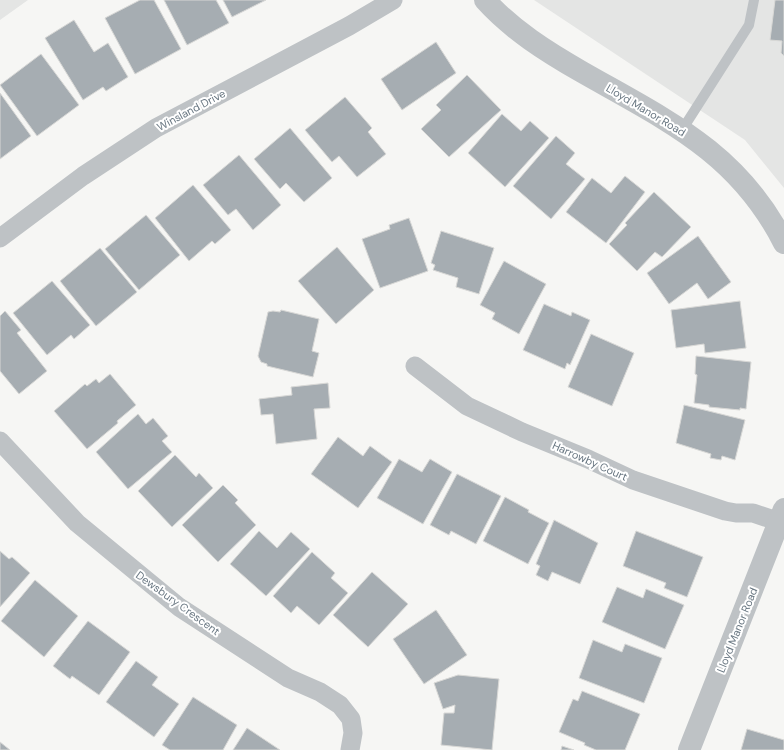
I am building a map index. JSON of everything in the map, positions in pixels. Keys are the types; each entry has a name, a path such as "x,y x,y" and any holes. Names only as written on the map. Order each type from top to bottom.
{"street":[{"name":"Winsland Drive","path":"0,238 83,176 156,128 349,26 393,0"},
{"name":"Lloyd Manor Road","path":"485,0 507,22 537,44 682,130 712,152 740,178 761,203 784,243"},
{"name":"Harrowby Court","path":"415,366 467,406 633,480 725,511 736,513 753,512 782,516"},
{"name":"Dewsbury Crescent","path":"0,441 77,523 179,607 288,678 320,692 340,705 351,719 353,733 350,750"},
{"name":"Lloyd Manor Road","path":"689,750 782,516"}],"lane":[{"path":"682,130 749,25 754,0"}],"shaded area":[{"path":"0,0 28,0 0,20"},
{"path":"534,0 784,0 784,188 745,140"}],"building":[{"path":"140,0 154,0 181,49 135,74 105,18"},
{"path":"164,0 216,0 229,23 187,45"},
{"path":"223,0 266,0 232,17"},
{"path":"775,0 784,0 784,56 781,53 782,41 770,40"},
{"path":"74,20 94,52 108,43 128,77 106,91 103,87 83,100 45,38"},
{"path":"436,42 456,73 402,110 381,79"},
{"path":"41,54 79,105 37,136 0,85"},
{"path":"467,75 501,110 449,157 421,129 441,110 436,105"},
{"path":"0,93 31,136 0,159"},
{"path":"345,97 372,128 368,132 386,154 357,177 339,156 332,162 305,130"},
{"path":"502,114 521,131 530,121 549,138 505,187 468,153"},
{"path":"290,128 332,178 304,202 286,183 280,189 254,159"},
{"path":"556,136 575,153 566,164 585,179 551,219 513,186"},
{"path":"239,155 281,205 253,230 236,209 228,215 203,185"},
{"path":"625,176 645,192 606,243 566,212 592,178 611,193"},
{"path":"193,185 231,230 215,244 212,241 189,261 155,218"},
{"path":"654,192 691,227 662,257 655,252 637,271 609,244 627,225 625,223"},
{"path":"146,215 180,255 139,290 105,249"},
{"path":"409,218 428,271 380,288 362,239 390,229 389,225"},
{"path":"441,231 494,248 479,294 456,287 458,278 433,270 435,265 431,263"},
{"path":"698,236 731,282 708,299 697,283 669,304 647,273"},
{"path":"337,247 374,290 336,324 298,281"},
{"path":"100,248 137,292 96,326 60,281"},
{"path":"504,261 546,284 519,334 492,319 495,313 480,305"},
{"path":"52,281 90,325 74,339 71,335 47,355 13,313"},
{"path":"740,301 746,348 705,353 704,344 676,348 671,310"},
{"path":"544,304 571,316 572,312 590,320 570,365 567,363 565,369 523,350"},
{"path":"281,310 319,319 312,351 319,353 313,377 267,366 267,364 261,362 258,356 268,312 280,312"},
{"path":"5,311 21,330 17,333 47,371 19,394 0,371 0,316"},
{"path":"591,334 634,353 612,406 568,387"},
{"path":"696,356 751,362 746,409 740,408 740,410 709,407 709,405 694,403 697,375 695,374"},
{"path":"110,374 136,405 117,421 118,423 87,449 54,411 85,384 87,386 96,379 99,383"},
{"path":"328,383 330,408 314,409 317,439 276,444 273,414 261,415 259,399 292,395 291,387"},
{"path":"684,405 745,420 735,460 722,456 721,460 710,458 711,454 676,443"},
{"path":"138,414 146,424 153,418 168,436 162,441 172,452 128,489 96,452"},
{"path":"338,437 363,456 370,446 392,462 358,508 311,474"},
{"path":"175,455 196,477 199,473 213,488 172,527 138,491"},
{"path":"399,459 422,472 430,459 452,472 423,524 377,498"},
{"path":"457,474 501,496 476,544 451,531 449,535 430,525"},
{"path":"223,485 238,500 235,503 256,525 218,562 182,525"},
{"path":"505,497 529,510 528,512 549,523 528,564 483,541"},
{"path":"554,520 598,543 580,584 552,572 548,581 536,575 540,566 536,564"},
{"path":"259,531 277,548 291,532 310,549 266,596 230,564"},
{"path":"636,531 703,557 687,597 664,588 666,583 623,566"},
{"path":"0,551 9,559 12,557 30,573 0,607"},
{"path":"312,552 335,573 331,578 348,593 319,625 297,606 291,613 273,596"},
{"path":"372,572 408,604 368,647 333,615"},
{"path":"35,580 78,616 44,657 1,621"},
{"path":"617,587 643,598 646,589 684,605 665,649 602,622"},
{"path":"436,610 467,655 424,684 393,639"},
{"path":"88,621 130,652 99,695 72,676 70,679 53,666"},
{"path":"593,640 622,652 625,644 662,658 644,703 579,678"},
{"path":"136,661 158,677 152,685 179,704 154,737 106,702"},
{"path":"458,675 499,679 492,750 441,745 444,713 454,713 455,705 443,709 434,683"},
{"path":"582,691 640,714 625,750 596,750 584,745 585,743 559,732 573,699 578,701"},
{"path":"193,697 237,725 223,750 170,750 162,745"},
{"path":"247,728 280,750 233,750"},
{"path":"747,729 784,740 784,750 741,750"},
{"path":"0,742 10,750 0,750"},
{"path":"562,746 574,750 561,750"}]}
